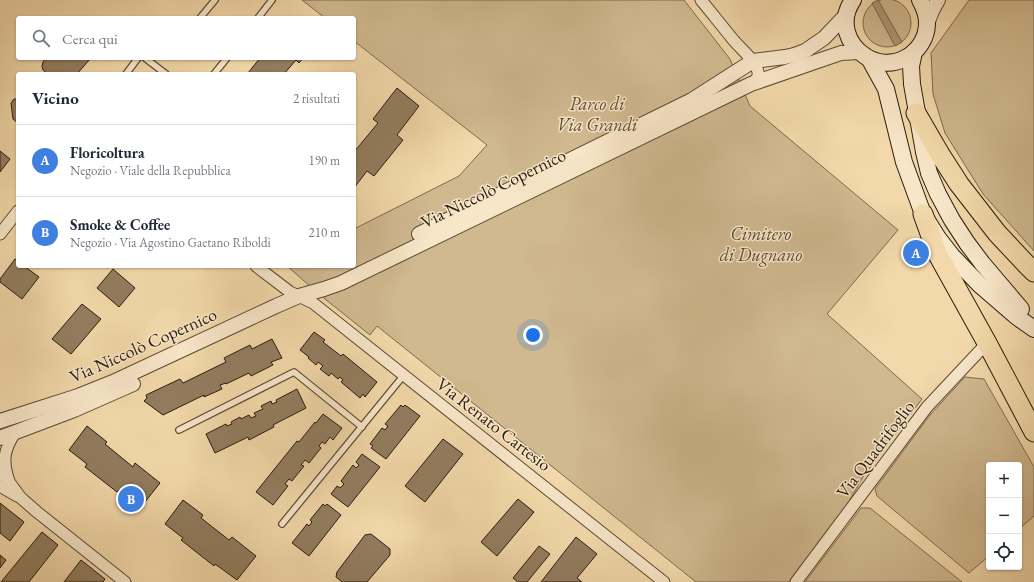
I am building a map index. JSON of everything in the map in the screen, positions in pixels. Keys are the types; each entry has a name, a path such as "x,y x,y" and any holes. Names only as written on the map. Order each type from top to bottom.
{"highway":[{"path":"916,113 959,184 997,232 1034,272"},
{"path":"923,214 936,253 987,343 1034,432"}],"main road":[{"path":"864,56 882,63 894,63 904,59 914,52 920,45 925,35 927,24 927,16 920,0"},
{"path":"850,7 846,26 848,36 852,45 864,56 886,89 904,162 923,214 938,238 952,256 980,285 1017,317 1034,329"},
{"path":"914,52 911,66 916,113 929,173 938,194 952,220 982,263 1034,324"}],"street":[{"path":"701,0 731,38 753,61 759,73 758,78 751,84"},
{"path":"927,24 938,0"},
{"name":"Via Niccolò Copernico","path":"356,265 682,106 753,61 785,57 805,51 824,38 850,7"},
{"name":"Via Niccolò Copernico","path":"0,421 78,396 113,382 299,296 340,283 751,84 841,52 864,56"},
{"path":"0,234 16,214"},
{"name":"Via Renato Cartesio","path":"259,268 290,292 313,302 664,582"},
{"name":"Via Niccolò Copernico","path":"0,438 74,410 183,360 280,310 320,283 350,268"},
{"name":"Via Quadrifoglio","path":"796,582 927,407 987,343"},
{"path":"12,487 5,466 5,454 7,446 15,433"},
{"path":"0,474 7,479 21,498 122,581"},
{"path":"0,486 21,498"}],"lane":[{"path":"202,16 215,0"},
{"path":"260,16 272,0"},
{"path":"128,72 136,60"},
{"path":"148,60 163,72"},
{"path":"216,72 225,60"},
{"path":"179,430 294,372 362,427"},
{"path":"282,524 404,375"}],"green space":[{"path":"882,-1 892,-1 904,6 911,18 911,28 904,40 892,47 882,47 874,43 867,36 863,28 863,18 867,10 874,3"},
{"name":"Parco di Via Grandi","path":"302,0 684,0 730,59 750,106 898,230 827,314 922,399 863,477 848,503 789,582 696,582 377,326 370,335 289,268 356,268 356,228 459,176 487,145 356,43 356,16 322,16"},
{"path":"969,0 1034,0 1034,251 983,194 945,133 933,94 931,53"},
{"path":"965,377 984,379 1034,467 1034,516 1022,526 1022,462 986,462 986,559 969,573 877,496 875,489 930,415"},
{"path":"861,508 870,508 962,582 805,582"}],"shaded area":[{"path":"878,0 902,42 895,46 872,3"}],"building":[{"path":"44,60 89,60 79,72 46,72 42,66"},
{"path":"258,60 296,60 286,72 249,72"},
{"path":"397,88 419,106 397,135 403,140 374,176 367,171 356,185 356,150 378,123 373,119"},
{"path":"14,99 16,99 16,121 13,119 11,103"},
{"path":"0,151 10,159 0,172"},
{"path":"15,259 16,268 27,268 39,277 22,299 0,282 0,279"},
{"path":"113,269 135,288 119,307 97,288"},
{"path":"82,304 101,319 71,354 52,339"},
{"path":"314,332 325,340 323,342 341,356 343,354 377,382 365,397 363,394 360,398 341,382 343,380 340,377 338,379 331,373 329,376 320,369 323,366 318,362 316,365 300,350"},
{"path":"272,339 282,358 271,362 273,365 251,376 249,373 226,384 220,385 222,389 204,397 204,395 163,415 144,401 147,398 146,395 180,379 183,383 226,362 224,358 250,345 252,349"},
{"path":"297,389 306,408 273,425 274,427 249,440 248,437 215,453 206,434 226,424 227,426 232,424 231,422 240,417 241,419 249,415 251,418 256,416 254,413 263,409 261,406 271,401 272,404 277,402 276,400"},
{"path":"401,405 403,407 405,405 420,416 386,459 371,448 373,446 370,444 382,428 385,430 388,426 385,424"},
{"path":"323,414 342,428 333,440 330,437 325,444 322,442 319,446 321,448 309,463 305,460 301,465 304,466 292,481 289,479 285,484 288,486 273,505 256,492 297,441 299,442"},
{"path":"87,426 107,442 105,444 133,467 135,463 160,483 141,507 119,490 117,492 85,467 87,464 69,450"},
{"path":"443,439 463,454 425,502 405,486"},
{"path":"362,454 380,467 348,507 331,494 337,486 340,488 344,484 341,481 353,465 356,468 359,465 356,462"},
{"path":"518,499 534,512 497,556 481,542"},
{"path":"183,500 203,515 201,518 229,540 232,537 256,556 237,580 215,564 214,566 181,540 183,538 165,524"},
{"path":"0,503 24,522 10,541 0,533"},
{"path":"323,504 325,506 327,504 341,515 309,556 292,543 307,524 309,526 312,522 310,520"},
{"path":"42,532 58,545 29,582 1,582"},
{"path":"371,534 390,549 390,555 367,582 342,582 336,577 337,572 365,535"},
{"path":"576,537 597,554 577,578 582,582 541,582"},
{"path":"539,546 550,554 527,582 518,582 513,578"},
{"path":"0,555 6,560 0,568"},
{"path":"81,560 105,579 103,582 64,582"}],"place":[{"name":"Floricoltura","path":"916,253"},
{"name":"Smoke & Coffee","path":"131,499"}],"park label":[{"name":"Cimitero di Dugnano","path":"761,243"}]}
